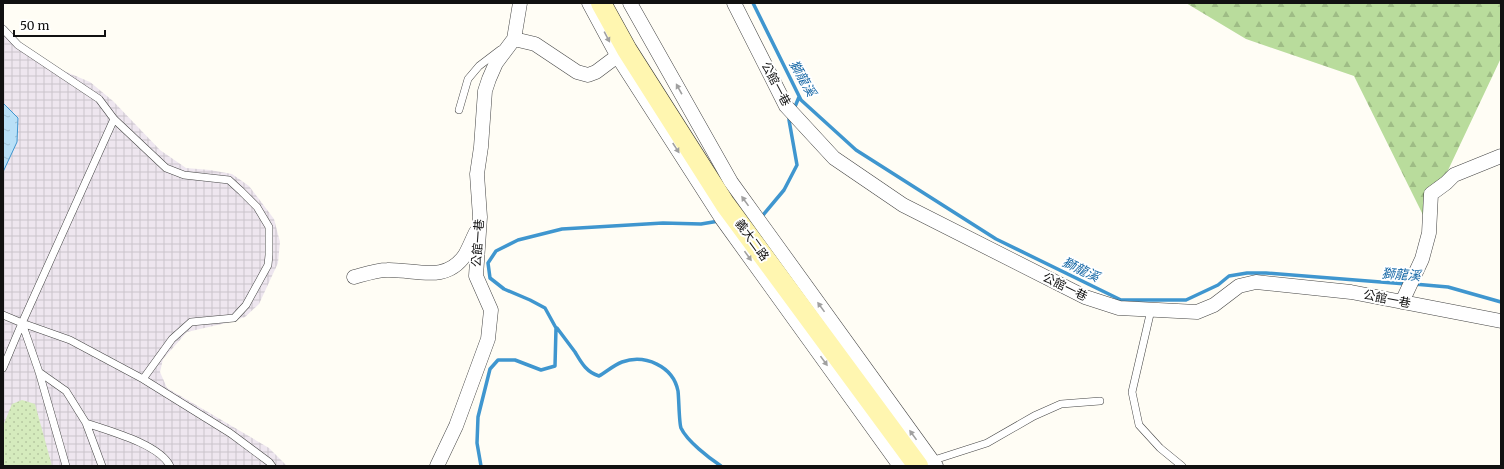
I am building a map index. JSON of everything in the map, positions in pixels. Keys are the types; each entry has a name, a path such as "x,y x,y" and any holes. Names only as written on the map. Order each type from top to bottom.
{"street":[{"name":"公館一巷","path":"437,466 456,426 488,339 491,310 476,276 480,216 477,174 481,147 485,91 496,63 514,39 520,3"},
{"name":"義大二路","path":"589,3 725,204 928,465"},
{"name":"義大二路","path":"601,3 622,53 722,219 900,466"},
{"name":"義大二路","path":"630,3 731,182 928,465"},
{"name":"公館一巷","path":"734,3 786,106 834,158 903,205 1085,297 1119,308 1196,312 1214,305 1239,286 1256,282 1404,297 1501,321"},
{"path":"514,39 535,44 577,72 588,75 596,72 622,53"},
{"path":"1404,297 1422,259 1429,233 1431,194 1446,184 1454,175 1501,156"},
{"path":"354,277 386,270 438,274 448,270 460,262 465,254 477,228 480,216"}],"lane":[{"path":"3,29 18,45 99,99 114,119 166,168 184,175 229,180 257,207 268,227 268,265 246,305 234,318 191,322 165,348 143,379"},
{"path":"459,110 468,79 480,66 514,39"},
{"path":"3,368 114,119"},
{"path":"1151,310 1132,392 1140,425 1160,448 1182,466"},
{"path":"3,315 70,340 143,379 230,433 272,466"},
{"path":"22,323 39,372 66,466"},
{"path":"39,372 66,391 86,423 102,466"},
{"path":"928,465 987,443 1034,416 1061,404 1100,401"},
{"path":"86,423 134,440 154,450 160,454 170,466"}],"shaded area":[{"path":"3,23 16,40 52,66 90,82 113,101 160,150 186,168 232,174 249,186 274,219 280,242 278,263 259,304 245,317 187,332 163,359 160,372 167,388 269,448 287,466 3,466"}],"green space":[{"path":"1186,3 1501,3 1501,58 1425,219 1354,76 1246,39"},
{"path":"22,400 35,404 52,466 3,466 3,426 12,404"}],"water":[{"path":"3,103 18,118 17,142 3,172"}],"waterway":[{"name":"獅龍溪","path":"753,3 801,100 856,150 996,239 1121,300 1186,300 1218,285 1229,276 1247,273 1266,273 1406,284"},
{"path":"794,109 799,97"},
{"path":"761,215 763,215 784,190 797,165 789,120 790,116"},
{"path":"481,466 477,443 478,417 490,369 498,360 515,360 541,370 555,366 556,328 545,308 504,289 490,278 488,263 496,251 518,240 562,229 663,223 701,224 719,221"},
{"name":"獅龍溪","path":"1414,284 1448,287 1501,302"},
{"path":"557,328 584,366 599,376 619,363 631,360 649,361 664,369 675,382 678,391 681,428 693,444 721,466"}]}
